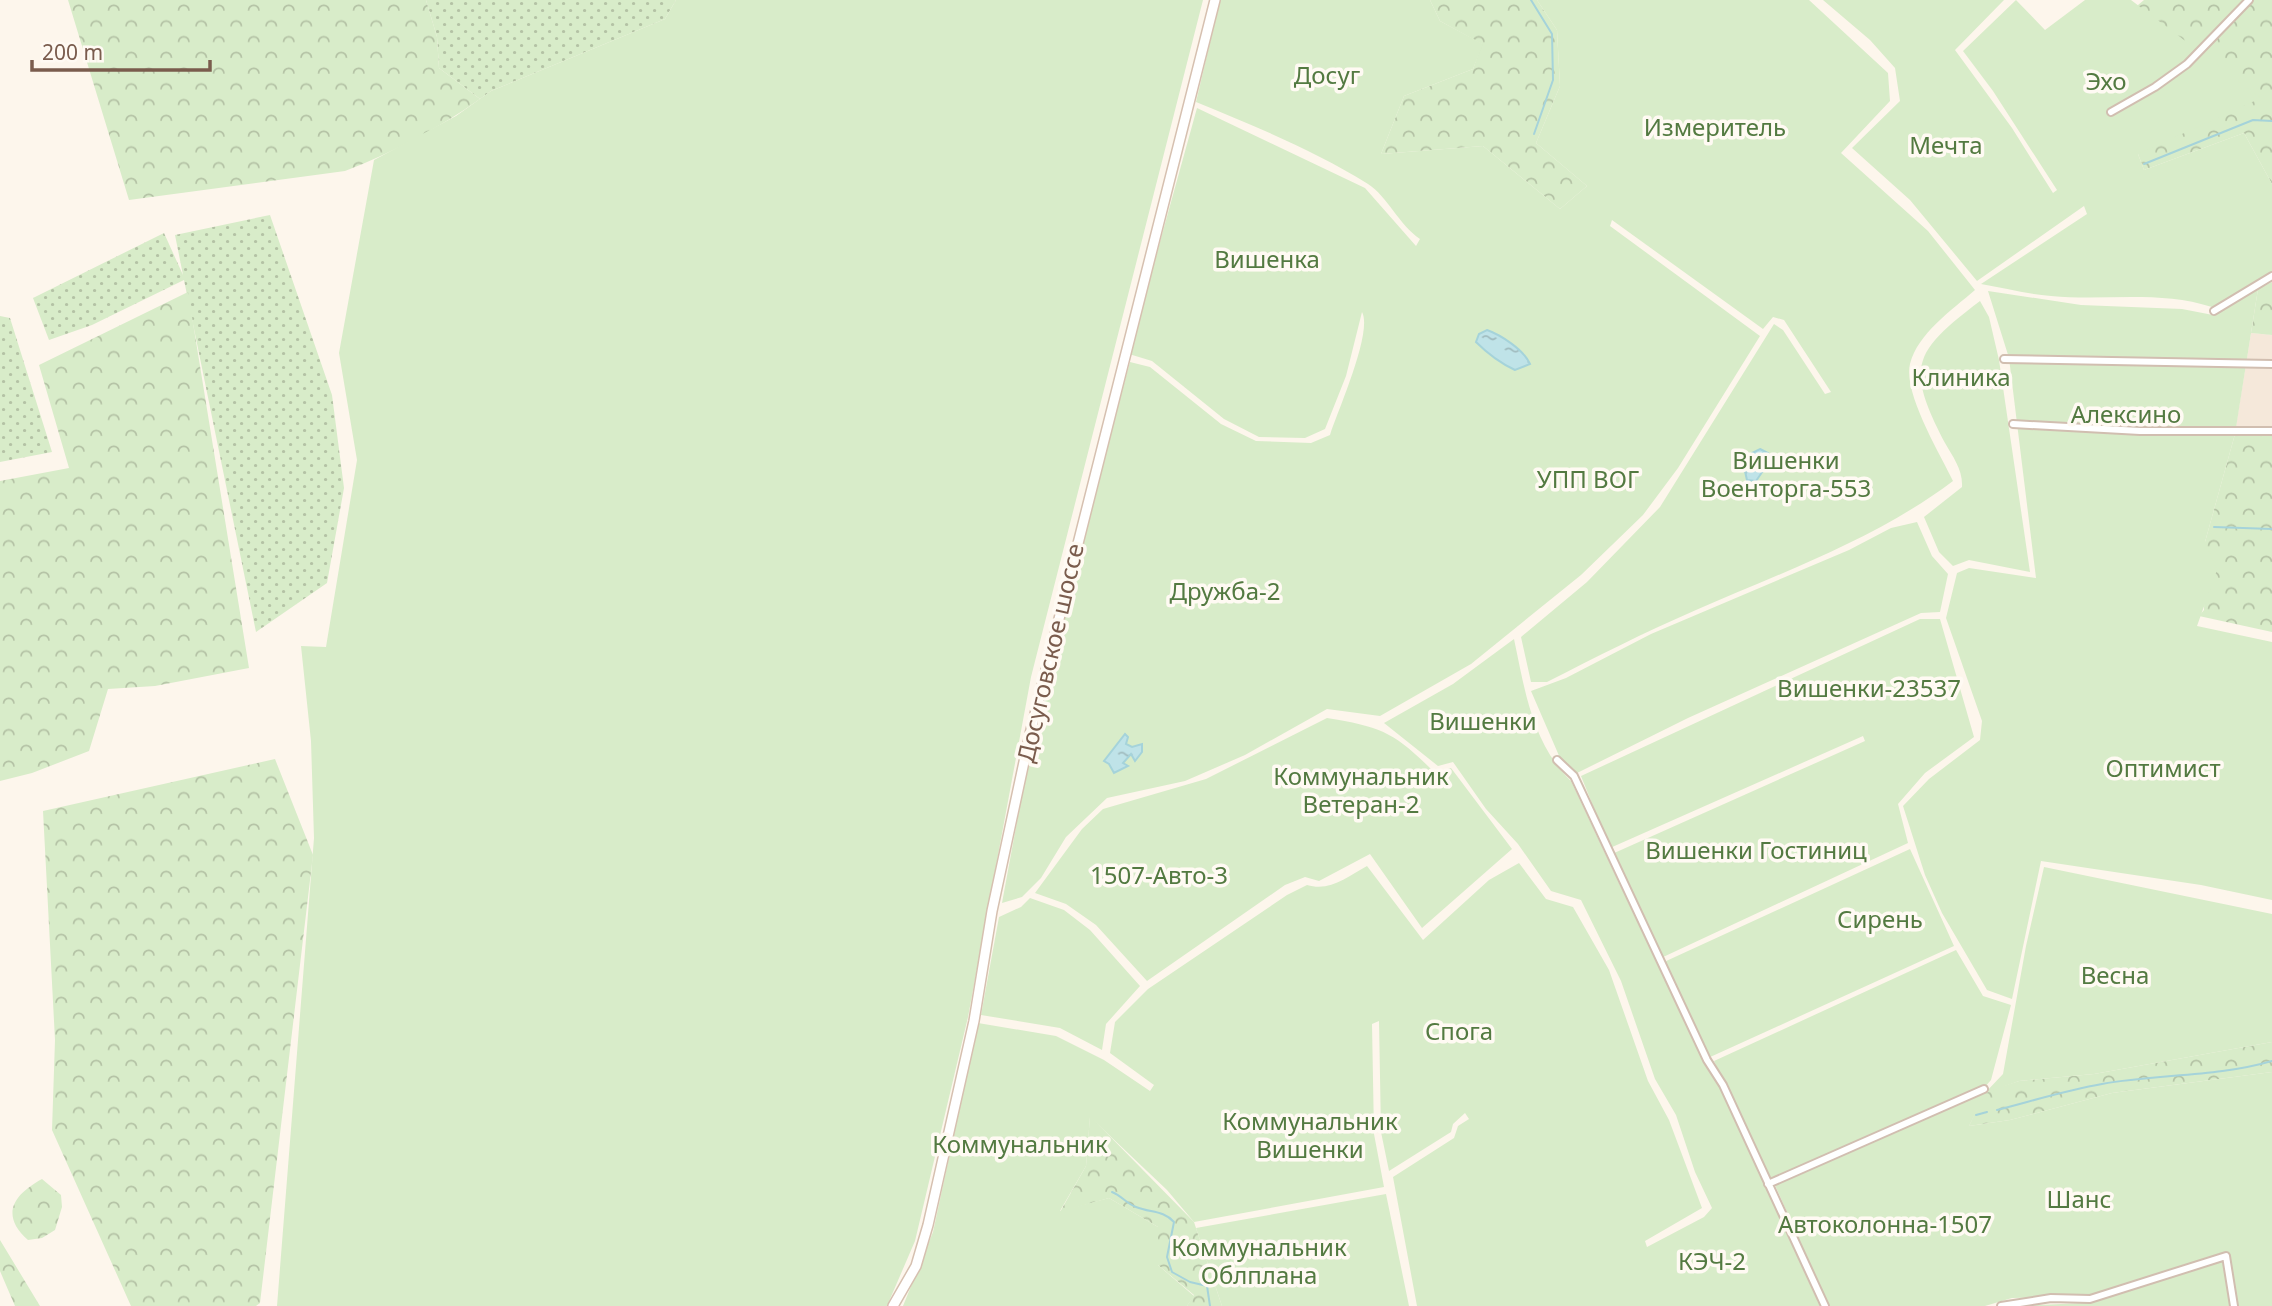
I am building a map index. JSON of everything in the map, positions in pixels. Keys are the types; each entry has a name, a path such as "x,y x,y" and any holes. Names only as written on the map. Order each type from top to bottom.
{"main road":[{"name":"Досуговское шоссе","path":"897,1305 916,1265 928,1225 974,1021 992,911 1030,734 1215,0"}],"street":[{"path":"2110,112 2155,87 2187,64 2249,0"},
{"path":"2214,311 2272,276"},
{"path":"2004,359 2272,364"},
{"path":"2013,424 2140,431 2272,431"},
{"path":"1557,760 1574,776 1707,1060 1723,1085 1825,1306"},
{"path":"1768,1184 1984,1089"},
{"path":"2001,1306 2051,1298 2090,1299 2226,1256 2234,1306"}],"shaded area":[{"path":"2251,333 2272,335 2272,426 2236,426"}],"green space":[{"path":"68,0 426,0 437,37 439,68 480,99 415,139 345,171 129,200"},
{"path":"426,0 676,0 665,19 491,91 480,99 439,68 437,37"},
{"path":"676,0 1203,0 1031,677 968,1017 915,1241 887,1306 277,1306 314,838 311,741 301,646 326,647 357,460 339,353 374,160 456,116 491,91 665,19"},
{"path":"1220,0 1430,0 1440,21 1483,44 1473,69 1404,96 1381,154 1483,146 1560,209 1587,186 1536,143 1560,86 1557,30 1537,0 1809,0 1888,73 1890,101 1841,153 1928,231 1975,290 1928,332 1910,364 1909,376 1917,407 1953,481 1893,520 1828,553 1658,627 1547,682 1531,682 1521,637 1587,582 1660,507 1774,324 1783,330 1825,394 1831,392 1784,320 1773,317 1763,329 1612,220 1610,226 1760,336 1678,468 1643,515 1581,575 1471,664 1380,716 1327,709 1245,755 1185,781 1107,798 1066,837 1041,878 1022,897 1002,903 1040,697 1062,606 1130,362 1150,367 1221,424 1256,441 1311,443 1330,435 1359,353 1363,336 1362,312 1346,376 1325,429 1305,438 1259,437 1224,419 1152,361 1129,354 1197,108 1365,188 1416,246 1420,239 1368,184 1305,149 1196,102"},
{"path":"1430,0 1537,0 1557,30 1560,86 1536,143 1587,186 1560,209 1483,146 1381,154 1404,96 1473,69 1482,44 1440,21"},
{"name":"Эхо","path":"1823,0 2004,0 1955,50 2012,128 2053,193 2057,190 1993,91 1963,51 2016,0 2045,30 2085,0 2131,0 2261,98 2138,154 2144,170 2244,133 2272,184 2272,273 2212,307 2152,297 2051,296 1981,284 2087,214 2084,206 1977,281 1910,200 1852,148 1900,101 1895,68 1870,40"},
{"path":"2144,0 2272,0 2272,184 2244,133 2144,170 2138,154 2138,5"},
{"path":"270,215 332,395 344,488 327,583 256,632 184,280 92,325 49,340 33,298 164,233 183,275 175,235"},
{"path":"2272,282 2272,335 2251,333 2258,289"},
{"path":"2258,289 2235,434 2205,542 2217,570 2197,626 2272,642 2272,900 2201,885 2041,861 2012,999 1987,990 1942,913 1925,875 1903,806 1929,779 1980,740 1982,721 1946,618 1957,573 1969,568 2036,578 2009,358 1988,291 2081,305 2182,309 2213,315"},
{"path":"188,292 249,668 155,686 108,689 89,751 32,773 0,781 0,481 69,468 39,365"},
{"name":"Клиника","path":"1980,301 1989,317 1999,360 2030,572 1969,560 1953,566 1939,552 1924,517 1962,487 1962,481 1959,469 1924,396 1922,362 1941,334"},
{"path":"0,316 10,318 52,452 0,462"},
{"path":"2235,434 2272,435 2272,632 2199,616 2204,610 2205,542"},
{"name":"Вишенки","path":"1917,522 1932,556 1948,574 1940,612 1921,613 1688,718 1575,774 1560,758 1531,691 1566,678 1651,634 1849,550 1891,528"},
{"path":"1920,619 1940,619 1974,737 1925,773 1898,804 1908,843 1661,958 1612,854 1865,741 1863,736 1610,848 1581,776"},
{"path":"1514,639 1527,697 1539,733 1547,750 1571,781 1702,1059 1715,1076 1820,1306 1417,1306 1393,1177 1454,1138 1458,1126 1469,1119 1465,1113 1453,1124 1451,1132 1389,1171 1381,1132 1379,1021 1372,1024 1374,1134 1384,1187 1194,1222 1167,1190 1090,1117 1086,1166 1060,1211 1109,1198 1158,1227 1158,1265 1194,1296 1187,1306 903,1306 933,1232 978,1023 1056,1036 1104,1060 1150,1091 1154,1085 1110,1053 1115,1022 1148,989 1287,895 1307,885 1331,885 1367,866 1423,940 1489,880 1519,863 1546,899 1573,907 1609,970 1648,1081 1669,1120 1702,1208 1645,1241 1647,1247 1704,1217 1712,1208 1695,1172 1676,1115 1655,1079 1621,981 1581,900 1551,891 1518,844 1486,809 1453,762 1438,766 1384,723 1453,684"},
{"path":"1327,718 1362,725 1387,734 1398,740 1435,773 1451,768 1512,849 1422,928 1370,854 1319,881 1305,877 1285,885 1147,981 1096,925 1066,904 1035,893 1082,829 1103,809 1206,779"},
{"path":"275,759 313,855 260,1303 256,1306 131,1306 52,1130 55,1040 43,811"},
{"name":"Сирень","path":"1910,849 1954,946 1708,1058 1664,962"},
{"path":"2044,867 2272,914 2272,1042 2094,1074 2019,1081 1986,1093 1969,1126 2010,1120 2112,1093 2272,1072 2272,1306 2236,1306 2227,1253 2086,1296 2012,1298 1985,1306 1828,1306 1775,1185 1985,1093 2003,1074 2026,946"},
{"path":"1030,898 1064,910 1090,930 1140,986 1106,1024 1102,1050 1060,1028 981,1015 999,917 1021,907"},
{"path":"1956,950 1983,996 2011,1005 1991,1080 1984,1088 1770,1181 1714,1061"},
{"path":"2272,1042 2272,1072 2112,1093 2010,1120 1969,1126 1985,1092 2019,1081 2094,1074"},
{"path":"1090,1116 1194,1222 1222,1306 1187,1306 1194,1295 1158,1265 1158,1227 1109,1198 1060,1212 1086,1166"},
{"path":"42,1179 61,1195 62,1207 55,1230 42,1238 28,1240 19,1231 12,1214 17,1199"},
{"name":"Коммунальник Облплана","path":"1386,1194 1409,1306 1222,1306 1196,1228"},
{"path":"0,1240 40,1306 15,1306 0,1271"},
{"path":"2222,1260 2231,1306 2012,1306 2084,1303"}],"water":[{"path":"1487,330 1512,344 1523,353 1530,364 1515,370 1489,354 1476,342 1479,334"},
{"path":"1760,449 1768,453 1767,465 1756,481 1747,480 1744,467 1752,453"},
{"path":"1125,734 1128,737 1126,744 1132,747 1142,744 1142,752 1135,761 1131,754 1123,763 1128,766 1114,773 1104,761"}],"waterway":[{"path":"1531,0 1552,34 1553,80 1534,134"},
{"path":"2144,164 2253,120 2272,121"},
{"path":"2214,527 2272,529"},
{"path":"1997,1110 2102,1084 2209,1073 2272,1061"},
{"path":"1976,1115 1987,1112"},
{"path":"1112,1192 1133,1206 1161,1214 1174,1222 1167,1257 1172,1272 1190,1282 1207,1286 1210,1306"}],"park label":[{"name":"Досуг","path":"1327,76"},
{"name":"Измеритель","path":"1715,128"},
{"name":"Мечта","path":"1946,146"},
{"name":"Вишенка","path":"1267,260"},
{"name":"Алексино","path":"2126,415"},
{"name":"Вишенки Военторга-553","path":"1786,475"},
{"name":"УПП ВОГ","path":"1588,480"},
{"name":"Дружба-2","path":"1225,592"},
{"name":"Вишенки-23537","path":"1869,689"},
{"name":"Оптимист","path":"2163,769"},
{"name":"Коммунальник Ветеран-2","path":"1361,791"},
{"name":"Вишенки Гостиниц","path":"1756,851"},
{"name":"1507-Авто-3","path":"1159,876"},
{"name":"Весна","path":"2115,976"},
{"name":"Спога","path":"1459,1032"},
{"name":"Коммунальник Вишенки","path":"1310,1136"},
{"name":"Коммунальник","path":"1020,1145"},
{"name":"Шанс","path":"2079,1200"},
{"name":"Автоколонна-1507","path":"1885,1225"},
{"name":"КЭЧ-2","path":"1712,1262"}]}
